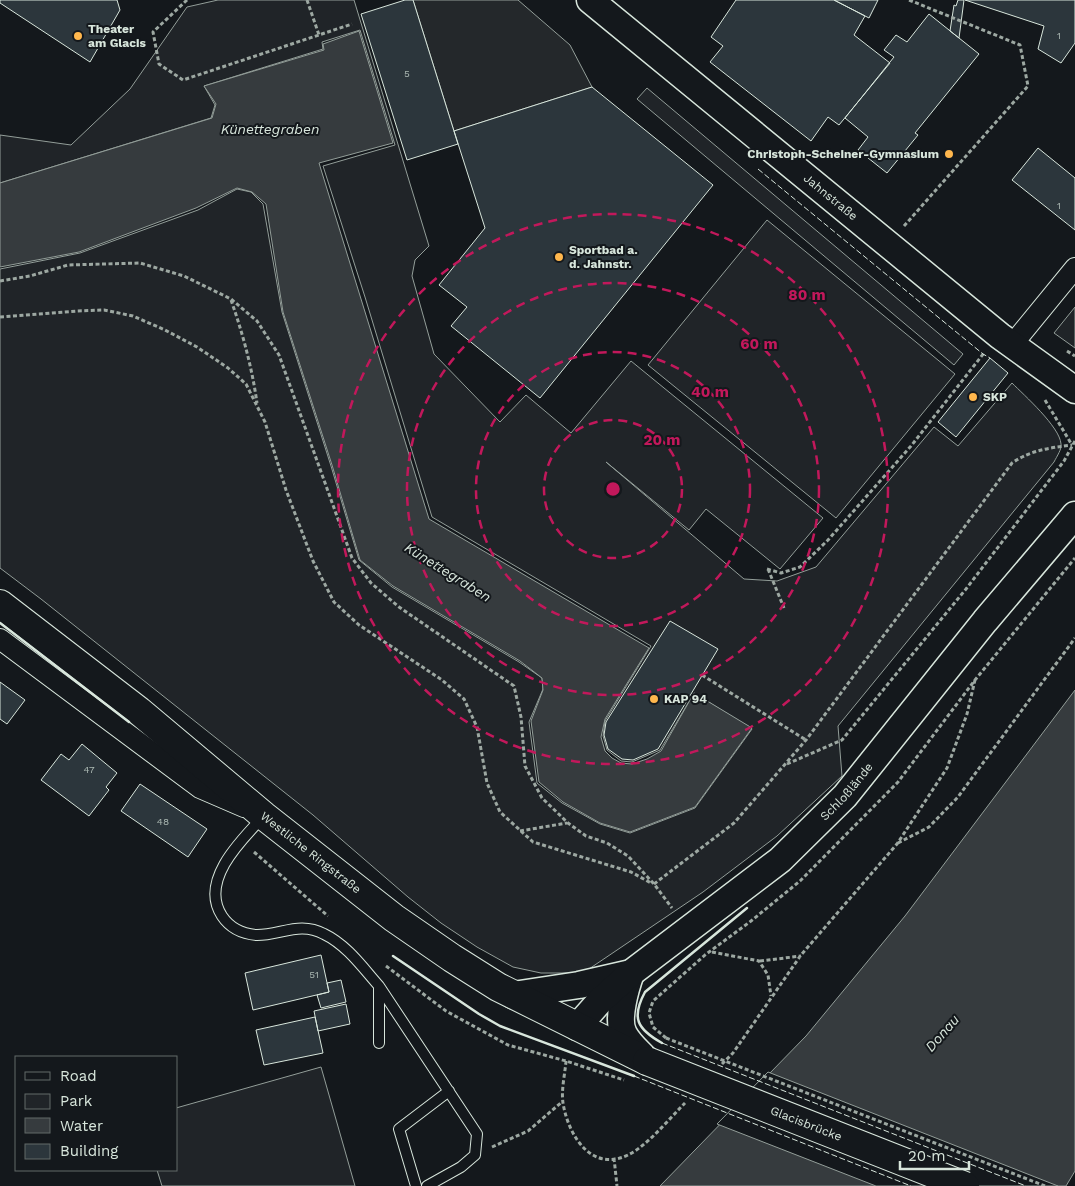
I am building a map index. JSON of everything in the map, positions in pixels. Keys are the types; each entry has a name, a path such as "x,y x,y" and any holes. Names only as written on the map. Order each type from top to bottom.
{"main road":[{"name":"Westliche Ringstraße","path":"0,604 139,711 264,816 394,918 452,958 506,991 647,1061"},
{"name":"Glacisbrücke","path":"647,1061 965,1186"}],"street":[{"name":"Jahnstraße","path":"590,0 1006,340 1075,390"},
{"path":"1006,340 1075,268"},
{"name":"Schloßlände","path":"576,1027 600,1001 631,973 780,860 845,796 985,621 1075,515"},
{"path":"0,639 200,788 264,816"},
{"path":"506,991 579,985 631,973"},
{"path":"631,973 624,991 621,1010 623,1033 647,1061"}],"lane":[{"path":"264,816 224,863 214,889 217,910 227,924 241,932 258,935 299,928 324,933 346,950 379,986 477,1134 476,1155 461,1167 427,1186"},
{"path":"379,986 379,1043"},
{"path":"416,1186 399,1129 449,1091"}],"path":[{"path":"188,0 153,32 159,64 183,80 352,24"},
{"path":"307,0 318,35"},
{"path":"904,226 1028,86 1020,45 909,0"},
{"path":"0,281 30,276 68,265 140,263 184,276 231,299 257,321 279,355 352,558 371,583 399,607 514,686 521,717 526,766 542,798 586,836 607,843 628,856 654,884 672,908"},
{"path":"231,299 253,373 257,406"},
{"path":"0,317 104,310 133,316 189,343 228,368 246,384 265,422 286,490 313,561 334,602 359,625 442,680 464,699 477,727 487,783 500,812 533,842 631,872 654,884"},
{"path":"784,608 767,569 781,573 800,567 828,540 911,446 983,354 1006,340"},
{"path":"786,764 842,740 966,589 1064,461 1075,441"},
{"path":"654,884 734,823 786,764 806,740 1012,462 1025,454 1072,445"},
{"path":"719,1067 733,1053 771,996 801,956 897,844 947,768 967,714 975,680 1075,558"},
{"path":"897,844 928,828 958,796 1075,638"},
{"path":"702,675 806,740"},
{"path":"520,831 568,822"},
{"path":"241,841 329,917"},
{"path":"711,951 760,961 801,956"},
{"path":"705,956 653,1001 649,1013 653,1027 666,1038 1045,1186"},
{"path":"380,961 446,1010 508,1044 629,1082"},
{"path":"760,961 768,975 771,996"},
{"path":"566,1061 563,1101 568,1122 579,1144 587,1153 602,1159 614,1158 635,1151 652,1137 685,1102"},
{"path":"476,1155 528,1130 563,1101"},
{"path":"614,1158 617,1186"}],"green space":[{"path":"218,0 354,0 429,246 415,260 412,276 434,354 500,422 526,395 571,433 631,361 823,518 780,569 706,509 689,530 606,462 744,579 777,581 816,567 934,427 958,446 1012,383 1048,420 1059,437 1061,448 1054,462 838,726 842,776 777,836 703,892 583,973 541,973 513,967 477,947 441,923 313,815 0,568 0,269 80,253 198,210 237,189 251,192 263,204 282,312 359,560 392,587 519,662 542,678 543,689 529,722 537,783 562,803 600,824 630,833 695,808 752,729 694,693 660,750 632,762 621,761 607,750 603,736 605,721 651,646 432,517 323,166 395,145 360,30 322,42 323,49 204,86 215,105 211,118 0,183 0,135 71,145 130,89 187,7"},
{"path":"647,88 963,354 954,365 637,99"},
{"path":"767,220 955,374 836,518 648,365"},
{"path":"1075,307 1075,348 1054,333"},
{"path":"321,1067 355,1186 162,1186 157,1171 178,1171 178,1107"}],"shaded area":[{"path":"413,0 518,0 570,45 592,87 454,131"}],"water":[{"name":"Künettegraben","path":"359,31 393,143 319,163 429,519 649,648 605,719 601,737 605,751 612,758 621,763 632,764 647,759 661,751 694,693 752,728 695,807 630,832 600,823 563,802 539,782 531,721 543,690 542,678 520,661 393,586 360,560 283,312 266,204 252,192 237,188 196,208 79,252 0,267 0,183 212,118 216,104 204,86 324,50 323,44"},
{"name":"Donau","path":"1075,690 1075,1171 1066,1186 660,1186 806,1036 905,916"}],"pier":[{"path":"768,1072 1058,1186 876,1186 717,1124"}],"building":[{"name":"Theater am Glacis","path":"0,0 117,0 120,10 90,62 0,3"},
{"path":"405,0 413,0 458,144 407,160 361,14"},
{"path":"736,0 834,0 865,16 854,35 890,63 839,125 828,117 811,141 710,62 723,46 711,37"},
{"path":"834,0 878,0 869,18"},
{"path":"958,0 964,0 959,38 950,31 954,5 956,6"},
{"path":"965,0 1075,0 1075,43 1061,63 1038,49 1044,26"},
{"path":"929,14 979,54 915,133 918,135 887,173 858,150 868,137 845,118 894,57 884,50 896,35 907,42"},
{"name":"Sportbad a. d. Jahnstr.","path":"592,87 713,185 540,398 451,326 467,307 439,285 485,228 454,131"},
{"path":"1038,148 1075,178 1075,230 1012,180"},
{"name":"SKP","path":"990,358 1008,373 956,437 938,422"},
{"name":"KAP 94","path":"670,621 718,649 658,749 633,760 622,759 608,749 604,735 606,722"},
{"path":"0,682 25,700 7,724 0,719"},
{"path":"82,744 117,773 106,787 109,790 89,816 41,780 61,754 69,760"},
{"path":"140,784 207,829 188,857 121,811"},
{"path":"321,955 329,992 253,1010 245,973"},
{"path":"341,980 346,1002 321,1008 317,995 329,992 327,983"},
{"path":"346,1004 350,1024 318,1031 314,1011"},
{"path":"315,1017 323,1053 264,1065 256,1030"}],"fence":[{"path":"758,169 990,358"},
{"path":"662,1043 1026,1186"},
{"path":"634,1076 911,1186"}],"wall":[{"path":"0,623 129,722"},
{"path":"662,1043 647,1033 639,1022 638,1009 645,992 747,908"},
{"path":"393,956 500,1026 634,1076"}],"place":[{"name":"Theater am Glacis","path":"78,36"},
{"name":"Christoph-Scheiner-Gymnasium","path":"949,154"},
{"name":"Sportbad a. d. Jahnstr.","path":"559,257"},
{"name":"SKP","path":"973,397"},
{"name":"KAP 94","path":"654,699"}]}
